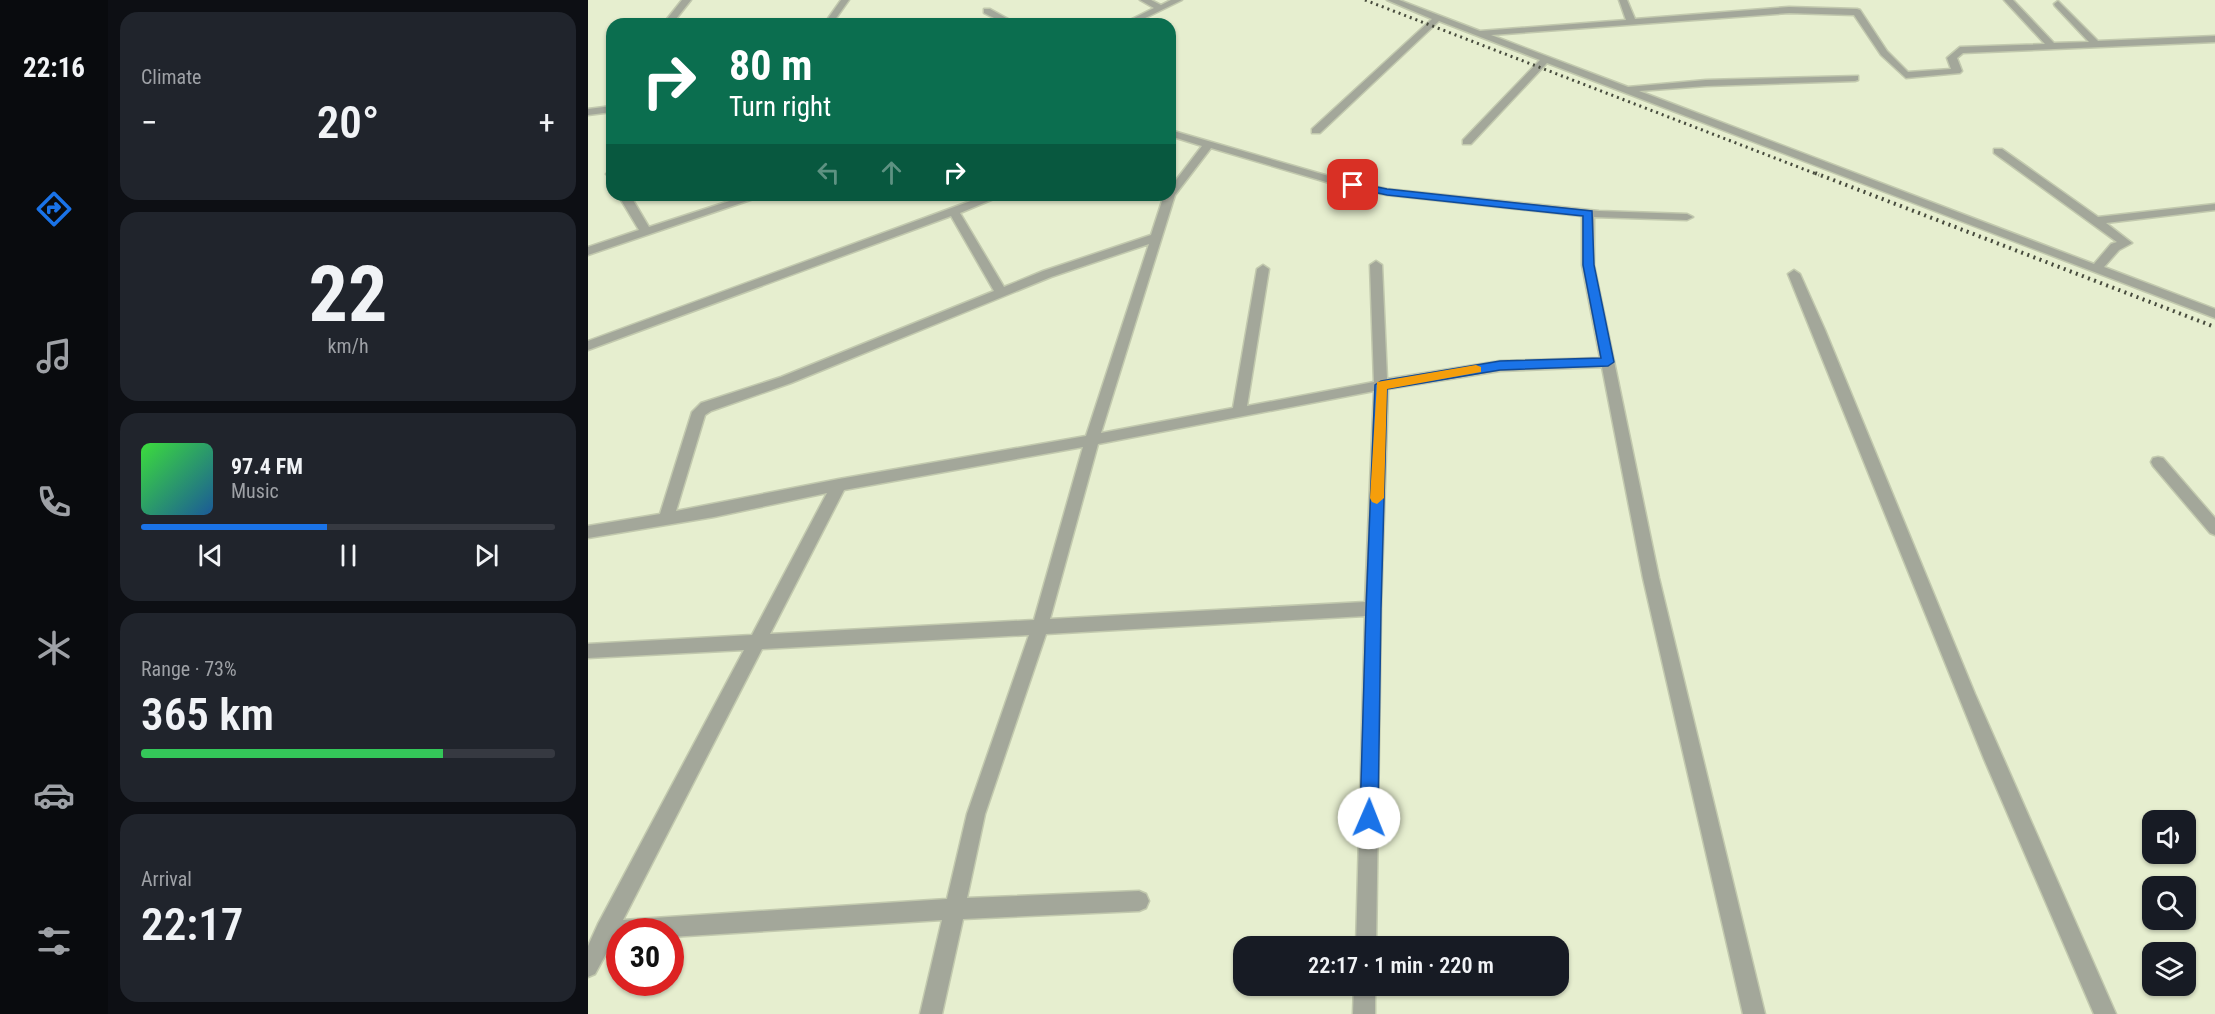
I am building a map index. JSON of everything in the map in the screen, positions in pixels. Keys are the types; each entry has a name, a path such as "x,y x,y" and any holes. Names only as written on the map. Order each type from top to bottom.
{"street":[{"path":"673,18 687,0"},
{"path":"832,18 844,0"},
{"path":"1144,0 1161,8"},
{"path":"1139,18 1178,0"},
{"path":"1623,0 1631,21"},
{"path":"1784,0 1789,10"},
{"path":"2008,0 2053,47"},
{"path":"1400,1 1438,18 2215,314"},
{"path":"2058,4 2096,44"},
{"path":"1479,33 1789,10 1857,12 1884,53 1906,75 1957,71 1952,58 1960,50 2215,39"},
{"path":"987,11 1001,18"},
{"path":"1316,131 1438,18"},
{"path":"1467,142 1546,59"},
{"path":"1626,89 1706,83 1855,78"},
{"path":"588,112 606,110"},
{"path":"1176,134 1337,182 1387,192 1588,213 1687,217"},
{"path":"1176,187 1210,143"},
{"path":"1998,151 2126,243 2115,247 2097,268"},
{"path":"628,201 646,232"},
{"path":"588,251 741,201"},
{"path":"588,346 979,201"},
{"path":"931,1014 976,814 1040,627 1092,440 1168,201"},
{"path":"2095,221 2215,207"},
{"path":"953,210 1001,293"},
{"path":"1588,213 1588,265 1651,578 1754,1014"},
{"path":"666,519 699,412 786,380 1047,274 1157,237"},
{"path":"1366,936 1373,609 1381,385 1376,265"},
{"path":"1239,412 1263,269"},
{"path":"1794,274 1818,326 1948,649 2104,1014"},
{"path":"588,532 714,511 838,485 1381,385 1500,366 1608,362"},
{"path":"2158,462 2215,529"},
{"path":"588,967 838,485"},
{"path":"588,651 1373,609"},
{"path":"605,931 955,909 1139,901"},
{"path":"1364,1014 1365,996"}],"railway":[{"path":"1365,0 1819,175"},
{"path":"1815,173 2215,327"}],"slow traffic":[{"path":"1377,498 1381,385 1476,369"}],"route":[{"path":"1353,185 1387,192 1588,213 1588,265 1608,362 1500,366 1381,385 1369,818"}]}
